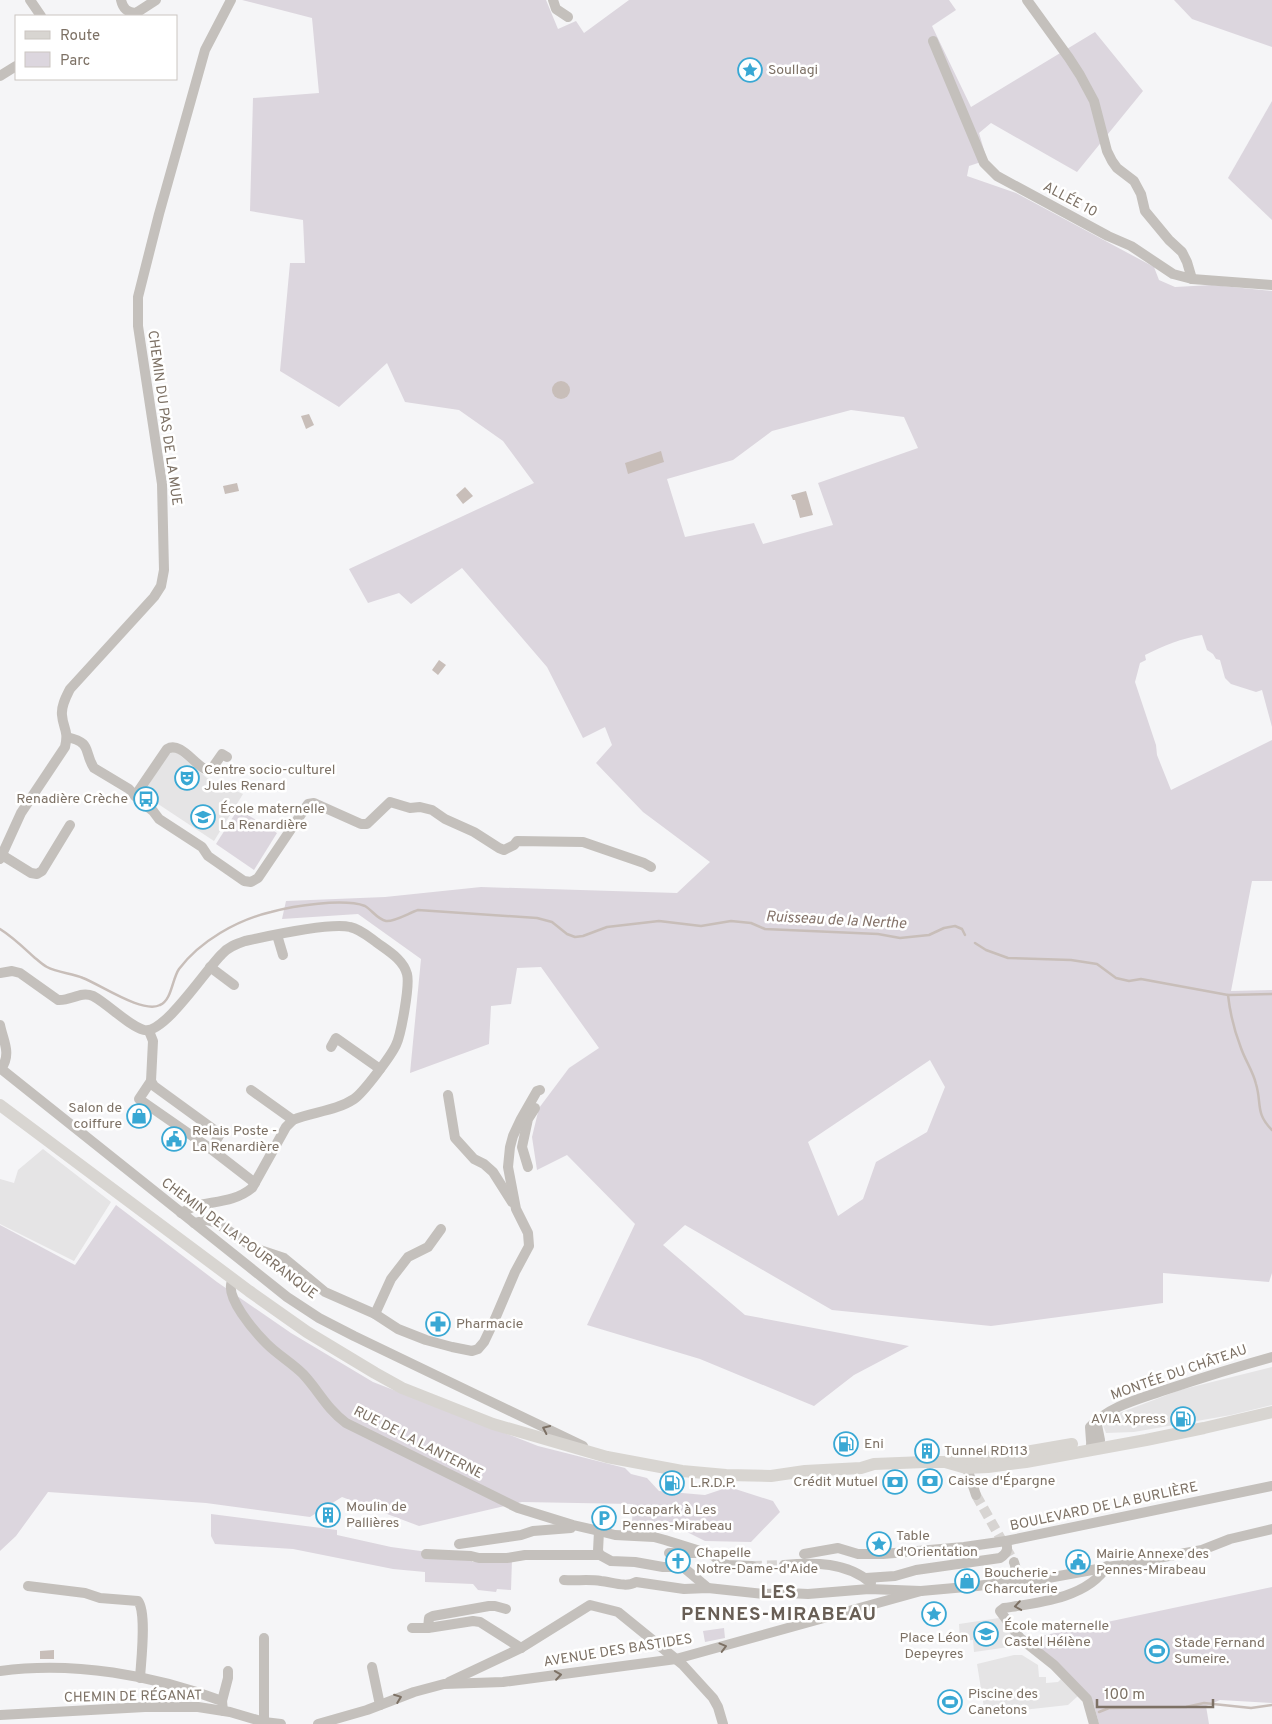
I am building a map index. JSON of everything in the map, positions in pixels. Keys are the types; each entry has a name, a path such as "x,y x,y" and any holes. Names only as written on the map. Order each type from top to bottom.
{"main road":[{"path":"0,1105 233,1280 306,1332 410,1392 492,1424 606,1457 658,1467 699,1473 771,1476 805,1471 861,1468 874,1464 1026,1462 1080,1451 1097,1443"},
{"path":"965,1463 1097,1443 1272,1412"}],"street":[{"path":"30,0 40,15"},
{"path":"121,0 122,7 128,12 136,14 156,0"},
{"name":"CHEMIN DU PAS DE LA MUE","path":"68,737 62,716 64,701 70,688 154,597 161,586 164,570 162,484 138,326 138,297 205,50 231,0"},
{"path":"553,0 556,9 568,17"},
{"path":"1027,0 1080,75 1094,101 1107,151 1112,161 1117,168 1134,181 1145,211 1169,240 1182,252 1192,279"},
{"name":"ALLÉE 10","path":"933,41 984,163 997,176 1108,236 1131,246 1173,274 1192,279 1272,285"},
{"path":"0,76 15,67"},
{"path":"70,826 42,871 37,874 31,873 1,857 21,813 65,747 68,737 84,744 88,749 90,762 94,768 130,789 135,796 153,810 159,819 202,847 208,856 244,881 251,882 258,878 308,804 314,804 361,824 367,824 390,802 410,808 420,806 432,810 445,819 474,832 504,850 517,842 583,842 651,867"},
{"path":"135,796 167,749 172,746 177,747 207,770 213,768 222,754 227,757"},
{"path":"0,973 12,971 20,973 58,1000 88,994 142,1030 149,1031 158,1027 167,1018 222,953 234,944 321,928 350,927 362,932 402,962 407,974 408,988 397,1044 380,1069 355,1098 346,1104 293,1120 286,1127 255,1183 243,1195 224,1201 195,1206 181,1213"},
{"path":"277,935 283,955"},
{"path":"210,967 234,985"},
{"path":"0,1030 7,1055 6,1062 1,1069"},
{"path":"149,1031 152,1041 151,1081 140,1099 211,1149 255,1183"},
{"path":"331,1047 336,1038 380,1069"},
{"name":"CHEMIN DE LA POURRANQUE","path":"1,1069 287,1297 319,1318 606,1457"},
{"path":"151,1081 154,1086 220,1134 211,1149"},
{"path":"251,1090 293,1120"},
{"path":"516,1209 508,1167 510,1147 521,1118 537,1091 540,1090 542,1092 528,1119 522,1147 528,1167"},
{"path":"194,1223 208,1220 218,1223 254,1248 284,1258 325,1292 375,1314 398,1330 426,1340 472,1350 478,1348 484,1342 492,1327 515,1272 529,1246 528,1233 516,1209 493,1172 474,1158 455,1138 448,1095"},
{"path":"375,1314 391,1279 408,1257 428,1248 441,1229"},
{"name":"RUE DE LA LANTERNE","path":"233,1280 230,1284 230,1289 234,1302 249,1322 268,1345 308,1379 334,1414 346,1423 518,1508 573,1525 615,1535 654,1537 716,1556 724,1564 752,1566"},
{"name":"MONTÉE DU CHÂTEAU","path":"1097,1443 1097,1419 1113,1409 1196,1380 1272,1357"},
{"path":"508,1411 518,1431"},
{"path":"965,1463 976,1495"},
{"name":"BOULEVARD DE LA BURLIÈRE","path":"866,1578 896,1576 916,1570 1000,1558 1007,1552 1006,1540 1272,1486"},
{"path":"459,1544 521,1535 533,1531 571,1528 573,1525"},
{"path":"564,1580 600,1580 624,1584 634,1584 636,1582 684,1589 708,1588 764,1594 816,1594 869,1589 921,1591 977,1586 1018,1579 1037,1580 1202,1550 1230,1539 1272,1529"},
{"path":"599,1531 598,1551 600,1555"},
{"path":"804,1554 838,1548 858,1554 883,1554 964,1547 1006,1540"},
{"path":"670,1553 691,1554 699,1551"},
{"path":"426,1554 479,1558 507,1558 525,1555 600,1555 611,1561 636,1562 663,1567 684,1567 708,1588"},
{"path":"784,1565 810,1562 836,1566 850,1570 866,1578 870,1583 914,1588 921,1591"},
{"path":"1014,1562 1018,1579"},
{"path":"1094,1724 1087,1699 1054,1665 1020,1638 1000,1611 1004,1608 1076,1593 1104,1572 1107,1566"},
{"path":"28,1586 85,1593 100,1598 138,1601 142,1605 143,1618 140,1678"},
{"name":"AVENUE DES BASTIDES","path":"318,1724 380,1706 414,1692 444,1684 503,1682 676,1659 921,1591"},
{"path":"444,1684 521,1648 590,1605 618,1612 682,1664 713,1698 723,1724"},
{"path":"428,1628 429,1618 433,1616 489,1606 506,1609"},
{"path":"412,1628 428,1628 473,1621 480,1622 521,1648"},
{"path":"264,1638 264,1722"},
{"path":"372,1667 380,1706"},
{"path":"0,1671 26,1668 80,1669 140,1678 206,1696 222,1706 228,1671"},
{"name":"CHEMIN DE RÉGANAT","path":"0,1715 222,1706 264,1722 281,1724"}],"shaded area":[{"path":"561,381 567,384 570,390 567,396 561,399 555,396 552,390 555,384"},
{"path":"309,414 314,425 306,429 301,416"},
{"path":"661,451 664,462 628,474 625,463"},
{"path":"237,483 239,491 225,494 223,486"},
{"path":"465,487 473,496 463,504 456,495"},
{"path":"806,491 813,515 800,518 795,500 793,500 791,495"},
{"path":"439,660 446,665 438,675 432,670"},
{"name":"École maternelle La Renardière","path":"175,751 207,778 243,794 214,841 143,794 169,752"},
{"path":"43,1149 111,1202 74,1261 0,1224 0,1179 14,1183 18,1170"},
{"path":"1272,1367 1272,1405 1231,1415 1134,1432 1106,1433 1101,1420 1180,1390"},
{"name":"École maternelle Castel Hélène","path":"999,1618 1017,1641 1009,1647 974,1652 973,1640 960,1641 959,1624"},
{"path":"54,1650 54,1659 40,1659 40,1651"},
{"path":"1014,1655 1022,1655 1038,1665 1039,1677 1046,1677 1046,1683 1058,1682 1062,1678 1078,1696 1068,1705 985,1714 977,1664"}],"green space":[{"path":"242,0 546,0 558,29 576,21 584,33 629,0 949,0 956,10 932,26 971,107 1095,32 1143,91 1077,172 991,123 979,133 987,160 969,166 967,176 1016,193 1154,267 1159,280 1175,287 1212,285 1272,291 1272,727 1262,690 1256,692 1231,684 1225,678 1220,660 1216,659 1207,650 1202,635 1187,638 1145,655 1146,660 1140,663 1135,682 1156,745 1157,755 1171,790 1272,740 1272,881 1252,881 1231,991 1272,990 1272,1273 1269,1282 1163,1273 1163,1303 991,1326 832,1310 685,1225 663,1245 745,1315 909,1346 854,1375 814,1406 700,1359 587,1325 635,1224 567,1155 537,1170 532,1137 539,1108 569,1068 599,1048 541,967 517,968 511,1004 491,1006 489,1044 410,1073 421,959 358,914 282,919 286,901 385,897 481,887 677,893 710,862 643,812 596,763 612,745 605,727 583,738 547,667 462,568 411,604 399,593 368,603 349,569 534,483 503,441 459,410 405,402 387,363 339,407 280,371 290,263 305,263 303,220 250,211 253,98 319,93 312,18","holes":["851,410 904,417 918,448 818,483 833,525 763,544 754,523 685,537 667,479 733,460 772,431","930,1060 945,1087 927,1132 876,1162 863,1199 838,1216 808,1142"]},
{"path":"1174,0 1272,0 1272,47 1192,19"},
{"path":"1272,101 1272,220 1228,178"},
{"path":"238,809 277,833 254,870 216,844"},
{"path":"116,1205 217,1282 291,1333 373,1382 538,1446 625,1468 631,1474 647,1478 659,1491 705,1495 729,1487 773,1501 780,1512 751,1542 705,1541 671,1524 632,1523 633,1504 522,1502 419,1526 342,1497 310,1517 206,1503 48,1492 16,1536 0,1551 0,1225 75,1265"},
{"path":"211,1514 337,1530 337,1535 391,1547 472,1558 472,1562 512,1559 511,1590 497,1589 496,1592 478,1590 473,1584 425,1582 425,1572 393,1569 293,1549 215,1544 211,1536"},
{"name":"Stade Fernand Sumeire.","path":"1272,1587 1272,1703 1220,1700 1206,1706 1209,1724 1099,1724 1094,1705 1082,1689 1027,1639"},
{"path":"724,1628 725,1638 705,1642 703,1631"}],"waterway":[{"name":"Ruisseau de la Nerthe","path":"0,929 47,967 83,978 122,998 143,1006 153,1007 160,1005 167,999 179,969 197,949 220,933 245,920 258,916 292,907 318,904 344,903 365,906 386,921 397,919 418,910 537,918 552,922 567,934 575,937 607,927 659,921 701,926 731,921 751,923 765,929 878,934 900,938 929,935 944,928 955,926 962,929 965,935"},
{"name":"Ruisseau de la Nerthe","path":"975,943 986,950 1008,958 1071,960 1097,964 1116,978 1129,981 1141,979 1228,995 1272,994"},
{"path":"1228,995 1236,1035 1256,1084 1261,1113 1272,1130"},
{"path":"1099,1712 1109,1708 1186,1707 1204,1703 1251,1708 1272,1705"}],"tunnel":[{"path":"976,1495 1014,1562"},
{"path":"752,1566 784,1565"}],"place":[{"name":"Soullagi","path":"750,70"},
{"name":"Centre socio-culturel Jules Renard","path":"187,778"},
{"name":"Renadière Crèche","path":"146,799"},
{"name":"École maternelle La Renardière","path":"203,817"},
{"name":"Salon de coiffure","path":"139,1116"},
{"name":"Relais Poste - La Renardière","path":"174,1139"},
{"name":"Pharmacie","path":"438,1324"},
{"name":"AVIA Xpress","path":"1183,1419"},
{"name":"Eni","path":"846,1444"},
{"name":"Tunnel RD113","path":"927,1451"},
{"name":"Caisse d'Épargne","path":"930,1481"},
{"name":"Crédit Mutuel","path":"895,1482"},
{"name":"L.R.D.P.","path":"672,1483"},
{"name":"Moulin de Pallières","path":"328,1515"},
{"name":"Locapark à Les Pennes-Mirabeau","path":"604,1518"},
{"name":"Table d'Orientation","path":"879,1544"},
{"name":"Chapelle Notre-Dame-d'Aide","path":"678,1561"},
{"name":"Mairie Annexe des Pennes-Mirabeau","path":"1078,1562"},
{"name":"Boucherie - Charcuterie","path":"967,1581"},
{"name":"Place Léon Depeyres","path":"934,1614"},
{"name":"École maternelle Castel Hélène","path":"986,1634"},
{"name":"Stade Fernand Sumeire.","path":"1157,1651"},
{"name":"Piscine des Canetons","path":"950,1702"}],"district":[{"name":"LES PENNES-MIRABEAU","path":"779,1604"}]}
